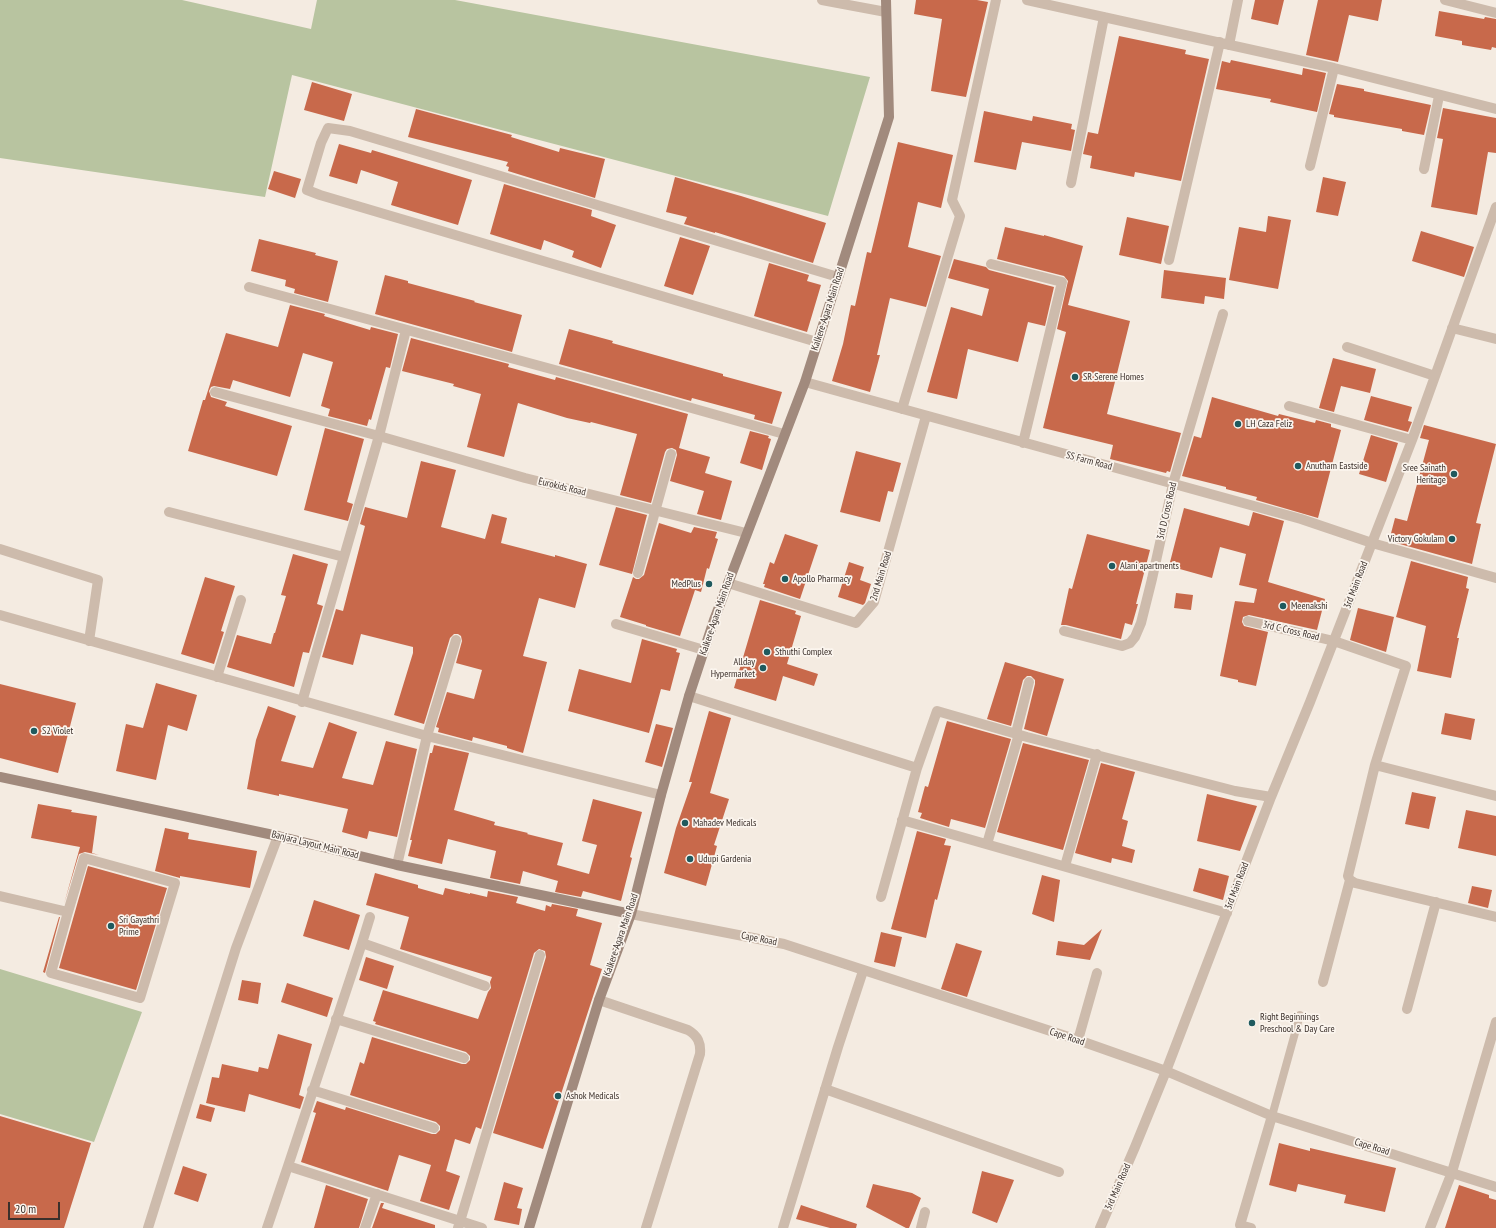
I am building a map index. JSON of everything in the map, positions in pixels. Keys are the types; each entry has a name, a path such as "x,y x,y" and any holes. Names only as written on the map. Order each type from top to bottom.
{"street":[{"path":"822,0 886,12"},
{"name":"Kalkere-Agara Main Road","path":"529,1228 599,1000 631,914 660,795 689,696 746,534 805,382 890,117 886,0"},
{"path":"902,409 960,216 952,200 996,0"},
{"path":"1027,0 1334,68 1439,96 1496,109"},
{"path":"1169,260 1224,43 1238,0"},
{"path":"1445,0 1496,13"},
{"path":"1071,183 1104,17"},
{"path":"1310,166 1334,68"},
{"path":"1424,169 1439,96"},
{"path":"817,342 307,190 321,143 328,128 350,131 838,277"},
{"name":"3rd Main Road","path":"1100,1228 1166,1071 1271,798 1412,440 1496,207"},
{"path":"991,264 1062,282 1023,443"},
{"path":"249,287 784,434"},
{"name":"3rd D Cross Road","path":"1064,631 1122,646 1130,643 1135,638 1141,623 1152,579 1173,484 1223,314"},
{"path":"1452,328 1496,339"},
{"path":"302,702 379,436 406,330"},
{"path":"1347,347 1435,376"},
{"name":"SS Farm Road","path":"805,382 1301,519 1372,543 1496,578"},
{"name":"Eurokids Road","path":"215,392 379,436 525,478 746,534"},
{"path":"1289,406 1412,440"},
{"name":"2nd Main Road","path":"728,583 856,623 874,602 926,416"},
{"path":"638,573 671,454"},
{"path":"169,512 344,557"},
{"path":"0,549 98,580 90,642"},
{"path":"217,677 241,600"},
{"path":"0,615 90,642 426,736 660,795"},
{"name":"3rd C Cross Road","path":"1248,621 1334,641 1406,666 1375,765"},
{"path":"616,624 704,650"},
{"path":"397,865 426,736 456,640"},
{"path":"987,844 1017,734 1029,682"},
{"path":"689,696 917,768"},
{"path":"881,897 917,768 937,711 1017,734 1236,791 1271,798"},
{"path":"1065,866 1097,754"},
{"path":"1323,982 1350,880 1348,876 1375,765 1496,796"},
{"name":"Banjara Layout Main Road","path":"0,777 278,836 397,865 631,914"},
{"path":"902,820 1227,913"},
{"path":"148,1228 236,948 278,836"},
{"path":"84,858 175,883 140,998 51,973 68,912 84,858"},
{"path":"1350,880 1355,883 1496,917"},
{"path":"0,896 68,912"},
{"path":"1407,1009 1436,902"},
{"name":"Cape Road","path":"631,914 784,944 1078,1040 1166,1071 1272,1116 1496,1186"},
{"path":"267,1228 370,917"},
{"path":"362,943 485,986"},
{"path":"459,1224 540,955"},
{"path":"782,1228 863,971"},
{"path":"1078,1040 1097,973"},
{"path":"599,1000 688,1030 696,1035 700,1046 700,1054 646,1228"},
{"path":"336,1019 464,1058"},
{"path":"1430,1228 1452,1172 1496,1022"},
{"path":"825,1089 1059,1172"},
{"path":"312,1090 434,1128"},
{"path":"1251,1228 1239,1226 1272,1116"},
{"path":"288,1166 377,1194 459,1224 482,1228"},
{"path":"365,1228 377,1194"},
{"path":"921,1228 925,1212"}],"lane":[{"path":"1272,1116 1300,1014"}],"green space":[{"path":"0,0 182,0 311,29 317,0 455,0 870,77 828,216 292,75 265,197 0,158"},
{"path":"0,969 142,1012 94,1142 0,1114"}],"building":[{"path":"916,0 977,0 988,2 966,97 931,91 942,19 914,14"},
{"path":"1255,0 1284,0 1278,25 1251,19"},
{"path":"1318,0 1382,0 1378,21 1349,15 1338,62 1306,55"},
{"path":"1439,11 1484,19 1485,17 1496,19 1496,48 1492,47 1491,50 1462,45 1462,41 1435,36"},
{"path":"1119,36 1186,50 1185,54 1209,59 1181,181 1135,172 1134,177 1090,168 1092,156 1083,154 1088,132 1098,134"},
{"path":"1231,60 1302,75 1303,68 1326,73 1317,112 1270,102 1271,99 1216,89 1222,61 1230,63"},
{"path":"312,82 352,94 344,121 304,110"},
{"path":"1337,84 1431,105 1424,135 1402,131 1402,129 1334,117 1334,115 1329,114"},
{"path":"1443,108 1496,118 1496,153 1488,152 1477,215 1431,207 1443,139 1437,138"},
{"path":"416,109 512,135 511,137 559,152 560,148 605,159 595,198 508,171 509,167 506,166 508,162 408,137"},
{"path":"984,111 1032,121 1033,116 1072,124 1071,129 1075,130 1071,151 1022,142 1016,170 974,162"},
{"path":"898,142 953,155 941,208 918,202 908,247 941,256 926,307 890,298 877,355 880,355 870,392 832,381 843,344 851,305 855,306 867,252 871,253"},
{"path":"339,144 371,153 372,150 472,180 458,225 391,205 398,182 361,170 357,184 329,176"},
{"path":"274,171 301,179 295,198 268,189"},
{"path":"675,177 826,223 813,263 715,232 684,224 687,217 666,212"},
{"path":"1323,177 1346,182 1338,216 1316,212"},
{"path":"504,184 592,210 591,216 616,225 601,268 572,257 574,251 544,240 541,250 490,234"},
{"path":"1268,216 1291,220 1278,289 1229,280 1239,227 1266,232"},
{"path":"1127,217 1169,226 1161,264 1119,255"},
{"path":"1005,227 1044,235 1083,246 1068,305 1130,321 1107,414 1181,433 1170,472 1167,471 1166,473 1110,459 1113,445 1043,428 1066,332 1057,329 1068,281 1064,276 997,259"},
{"path":"1421,231 1474,247 1464,277 1412,261"},
{"path":"680,237 710,246 693,295 664,286"},
{"path":"259,239 316,253 315,255 338,261 328,302 294,293 295,289 285,286 286,280 251,271"},
{"path":"954,259 1054,287 1045,326 1028,322 1018,362 968,349 957,399 927,392 951,307 982,316 989,289 948,278"},
{"path":"769,263 809,275 807,281 821,285 807,332 754,316"},
{"path":"1164,270 1226,278 1224,299 1205,296 1204,304 1161,298"},
{"path":"385,275 408,281 408,283 522,315 512,352 375,314"},
{"path":"290,305 325,314 324,316 370,330 371,327 398,334 390,368 386,367 371,420 369,419 367,426 328,416 330,409 321,406 333,362 303,353 290,397 233,380 230,389 214,386 211,387 209,391 211,397 227,402 225,406 292,426 277,476 188,451 203,400 205,400 226,333 278,347"},
{"path":"569,329 613,341 612,343 723,374 723,376 782,392 772,424 754,419 755,415 692,398 691,401 559,364"},
{"path":"411,338 509,364 508,367 555,380 556,377 688,414 679,448 710,457 705,473 732,481 721,520 697,514 704,491 670,481 677,455 676,450 672,448 667,449 665,452 651,503 620,495 637,434 591,422 567,418 518,403 504,457 467,447 481,394 453,386 454,384 402,371"},
{"path":"1333,358 1376,369 1370,393 1341,386 1334,412 1319,408"},
{"path":"1371,396 1412,407 1408,421 1412,422 1408,432 1364,420"},
{"path":"1212,397 1278,416 1279,414 1315,423 1316,420 1331,424 1331,427 1341,430 1318,518 1256,500 1257,497 1226,489 1226,487 1182,476 1194,436 1201,438"},
{"path":"1424,425 1496,444 1476,523 1481,524 1472,564 1389,541 1395,518 1407,521 1429,440 1420,438"},
{"path":"325,428 364,439 347,502 353,504 348,521 304,510"},
{"path":"750,431 769,436 768,438 771,439 762,470 740,463"},
{"path":"1371,435 1398,443 1386,482 1359,474"},
{"path":"856,451 901,463 893,492 888,491 880,522 840,512"},
{"path":"421,461 456,470 441,527 485,539 492,514 507,518 501,543 587,564 575,608 539,598 523,656 547,662 523,753 507,748 507,746 473,737 472,741 438,732 439,728 436,727 447,692 474,699 482,670 456,663 462,641 461,636 458,634 454,634 450,638 424,724 394,715 413,653 413,647 361,634 353,665 322,657 336,609 343,611 365,526 360,524 365,507 407,518"},
{"path":"616,507 647,515 632,574 599,565"},
{"path":"1184,508 1249,526 1253,512 1284,521 1268,582 1325,599 1317,630 1249,615 1243,617 1242,622 1244,626 1268,632 1256,686 1220,676 1235,601 1254,603 1257,589 1239,585 1246,554 1220,547 1212,578 1169,566"},
{"path":"659,523 691,533 694,527 717,532 715,538 718,539 709,569 707,568 701,592 695,590 680,636 620,617 633,577 639,579 644,575"},
{"path":"785,534 818,545 800,599 764,587 765,584 763,584 770,562 774,564"},
{"path":"1087,534 1150,550 1132,625 1125,623 1121,639 1061,625 1069,588 1072,589"},
{"path":"293,554 328,564 317,604 323,606 309,653 303,652 294,687 227,667 237,635 271,644 286,596 281,595"},
{"path":"1411,561 1468,577 1466,588 1469,589 1457,638 1459,638 1451,678 1417,671 1426,626 1396,617"},
{"path":"849,562 864,567 860,580 871,584 863,605 838,597"},
{"path":"205,577 235,586 221,631 224,632 214,664 181,654"},
{"path":"1176,593 1193,595 1191,610 1174,608"},
{"name":"Sthuthi Complex","path":"760,600 796,611 795,614 801,616 787,664 818,674 814,686 783,676 776,701 734,688"},
{"path":"1358,608 1394,617 1386,652 1350,640"},
{"path":"642,639 677,649 676,652 680,653 670,691 661,689 649,733 568,711 579,669 631,683"},
{"path":"1005,662 1064,679 1047,736 1024,729 1035,684 1035,680 1031,676 1027,676 1023,680 1011,726 987,719"},
{"path":"156,683 197,695 187,731 168,725 156,780 116,771 126,724 143,728"},
{"name":"S2 Violet","path":"0,684 76,703 58,773 0,758"},
{"path":"268,706 296,716 281,761 313,768 329,722 357,732 342,778 373,785 386,741 417,749 397,837 369,831 367,839 342,832 348,809 279,794 279,796 247,789 256,740"},
{"path":"709,711 731,718 710,793 729,799 714,845 717,846 706,886 664,873 676,828 692,782 689,782"},
{"path":"1445,713 1475,719 1471,740 1441,734"},
{"path":"947,721 1011,739 985,828 951,819 949,827 920,818 922,813 918,812 925,786 928,787"},
{"path":"656,724 673,728 662,767 645,762"},
{"path":"1023,743 1089,760 1063,850 997,832"},
{"path":"434,745 469,753 454,810 495,822 494,825 563,843 557,865 589,874 597,845 582,841 593,799 642,812 630,857 632,858 621,901 583,891 581,897 555,892 558,881 523,871 520,884 490,878 496,851 448,839 442,864 408,856 412,840 410,840 430,753 432,753"},
{"path":"1101,763 1135,772 1122,819 1128,821 1122,846 1135,850 1132,863 1112,858 1111,863 1075,853"},
{"path":"1412,792 1436,797 1429,829 1405,824"},
{"path":"1207,794 1257,806 1240,851 1197,841"},
{"path":"38,804 72,810 71,812 97,816 92,853 99,855 85,852 79,854 64,904 80,847 31,838"},
{"path":"1466,810 1496,816 1496,856 1458,848"},
{"path":"165,828 189,833 188,839 257,851 250,888 180,876 180,878 155,871"},
{"path":"917,831 946,839 944,845 951,846 937,900 935,899 926,938 891,929"},
{"name":"Sri Gayathri Prime","path":"88,866 167,888 136,990 59,968"},
{"path":"1199,868 1229,876 1223,900 1193,891"},
{"path":"375,873 418,885 418,888 443,895 445,888 487,897 488,891 518,897 516,903 545,911 546,905 551,907 552,904 578,909 576,916 602,923 590,965 602,969 543,1149 493,1133 546,957 545,951 539,949 534,953 481,1129 476,1127 470,1144 455,1139 446,1171 460,1176 449,1210 420,1201 431,1165 399,1155 388,1191 301,1162 316,1113 313,1112 317,1101 345,1110 346,1107 432,1134 436,1134 440,1130 440,1126 436,1122 350,1095 360,1062 364,1064 372,1037 462,1064 466,1064 470,1060 470,1056 466,1052 375,1024 376,1022 373,1021 383,990 478,1019 488,992 491,988 490,982 492,977 400,949 409,917 366,905"},
{"path":"1042,875 1060,880 1054,922 1032,914"},
{"path":"1472,886 1492,890 1488,908 1468,903"},
{"path":"314,900 360,915 349,950 303,936"},
{"path":"60,917 45,973 43,972"},
{"path":"1102,929 1090,960 1056,955 1058,941 1084,945"},
{"path":"881,932 902,937 895,967 874,962"},
{"path":"956,943 982,951 967,997 941,989"},
{"path":"366,957 394,966 387,989 359,980"},
{"path":"242,980 261,983 258,1004 238,1000"},
{"path":"287,983 333,998 327,1017 281,1002"},
{"path":"278,1034 312,1044 299,1095 304,1097 300,1109 249,1094 245,1112 206,1103 212,1077 219,1078 222,1064 258,1072 259,1067 268,1069"},
{"path":"200,1104 215,1108 211,1122 196,1118"},
{"path":"0,1116 91,1143 64,1228 0,1228"},
{"path":"1279,1143 1310,1151 1310,1148 1396,1168 1385,1212 1344,1203 1346,1195 1298,1184 1296,1192 1269,1185"},
{"path":"183,1166 207,1174 198,1202 174,1194"},
{"path":"982,1171 1014,1180 997,1223 972,1213"},
{"path":"504,1182 523,1188 517,1208 522,1209 519,1225 494,1220"},
{"path":"873,1184 912,1193 921,1198 909,1228 906,1228 866,1207"},
{"path":"326,1185 368,1199 359,1228 314,1228"},
{"path":"1459,1185 1489,1195 1489,1198 1496,1200 1496,1228 1445,1228"},
{"path":"381,1203 384,1203 382,1208 435,1225 435,1228 372,1228"},
{"path":"801,1205 857,1224 856,1228 830,1228 796,1219"}],"place":[{"name":"SR Serene Homes","path":"1075,377"},
{"name":"LH Caza Feliz","path":"1238,424"},
{"name":"Anutham Eastside","path":"1298,466"},
{"name":"Sree Sainath Heritage","path":"1454,474"},
{"name":"Victory Gokulam","path":"1452,539"},
{"name":"Alani apartments","path":"1112,566"},
{"name":"Apollo Pharmacy","path":"785,579"},
{"name":"MedPlus","path":"709,584"},
{"name":"Meenakshi","path":"1283,606"},
{"name":"Sthuthi Complex","path":"767,652"},
{"name":"Allday Hypermarket","path":"763,668"},
{"name":"S2 Violet","path":"34,731"},
{"name":"Mahadev Medicals","path":"685,823"},
{"name":"Udupi Gardenia","path":"690,859"},
{"name":"Sri Gayathri Prime","path":"111,926"},
{"name":"Right Beginnings Preschool & Day Care","path":"1252,1023"},
{"name":"Ashok Medicals","path":"558,1096"}]}
